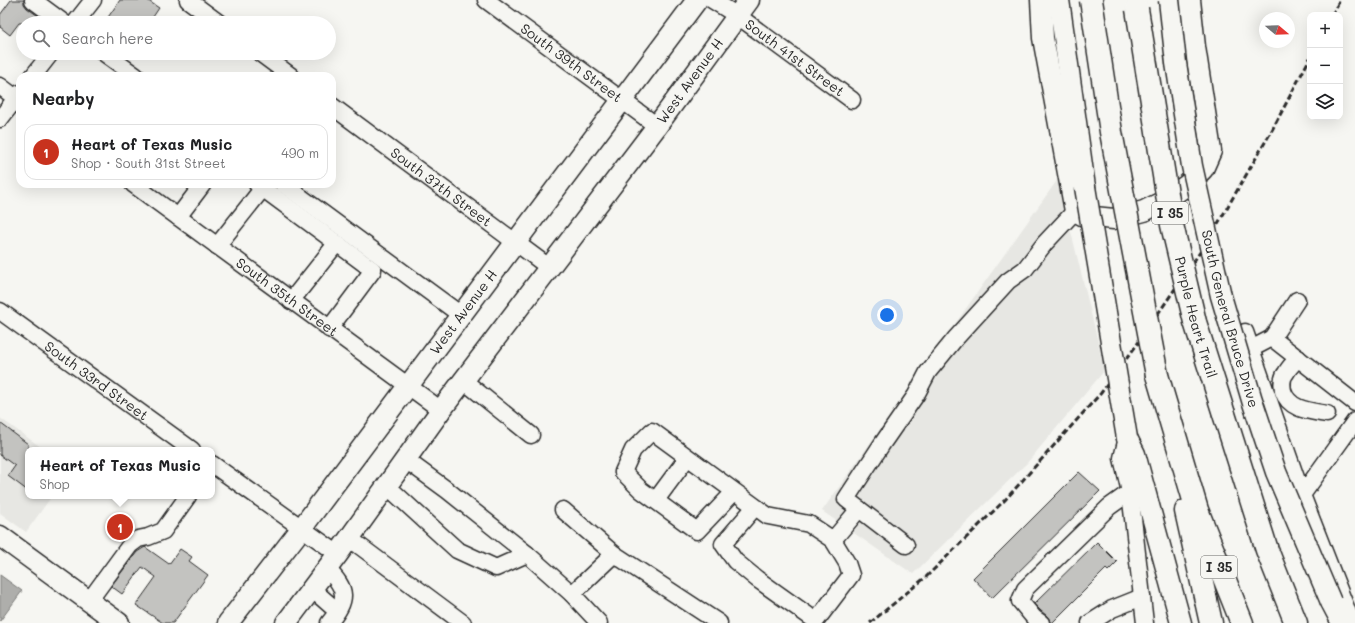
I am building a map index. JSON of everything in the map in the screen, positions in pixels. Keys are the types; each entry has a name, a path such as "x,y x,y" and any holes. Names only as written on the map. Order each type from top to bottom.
{"highway":[{"name":"I 35","path":"1091,0 1111,132 1157,375 1197,510 1242,623"},
{"name":"Purple Heart Trail","path":"1137,0 1172,225 1195,322 1267,550 1296,623"},
{"path":"1157,375 1211,623"},
{"path":"1267,550 1310,623"}],"main road":[{"name":"West Avenue H","path":"228,623 301,529 697,0"},
{"name":"West Avenue H","path":"286,623 333,562 442,410 657,126 749,0"},
{"path":"1041,0 1043,38 1075,211 1084,216 1114,219 1144,211 1187,185 1203,169 1211,151 1195,47 1190,0"},
{"path":"1059,0 1085,187 1127,438 1136,454 1181,623"},
{"name":"South General Bruce Drive","path":"1169,0 1176,63 1192,166 1222,296 1252,400 1276,472 1331,602 1342,623"},
{"path":"0,536 119,623"},
{"path":"244,623 255,605 255,588"}],"street":[{"path":"33,0 55,16"},
{"path":"80,16 93,0"},
{"path":"188,0 210,16"},
{"name":"South 39th Street","path":"486,0 657,126"},
{"name":"South 41st Street","path":"712,0 738,16 852,100"},
{"path":"36,72 46,60"},
{"path":"114,60 130,72"},
{"path":"269,60 286,72"},
{"path":"0,86 16,95"},
{"path":"0,119 16,100"},
{"name":"South 37th Street","path":"336,109 550,268"},
{"name":"South 35th Street","path":"138,188 329,329 442,410"},
{"path":"178,217 200,188"},
{"path":"217,246 259,188"},
{"path":"263,188 373,270"},
{"path":"288,188 461,315"},
{"path":"906,546 846,499 916,396 928,372 973,317 1008,281 1025,269 1044,242 1075,211"},
{"path":"291,301 336,244"},
{"path":"329,329 383,257"},
{"path":"1251,349 1272,338 1297,300"},
{"name":"South 33rd Street","path":"0,311 188,447"},
{"name":"South General Bruce Drive","path":"1245,332 1302,495 1352,623"},
{"path":"1272,338 1355,403"},
{"path":"1298,358 1283,378 1282,388 1285,397 1294,405 1304,410 1327,414"},
{"path":"464,381 531,435"},
{"path":"1302,495 1355,421"},
{"path":"734,492 697,531 641,490 623,472 633,450 652,432 768,516 809,524 833,540 847,563 851,575 816,620 757,579 735,561 724,544 755,507"},
{"path":"1127,438 1122,458 1130,492 1145,623"},
{"path":"656,500 687,458"},
{"path":"406,460 447,490 526,554 572,594 600,623"},
{"path":"215,466 301,529 333,562 338,580 344,591 344,599 333,617 312,588"},
{"path":"387,486 457,550 496,568 526,554"},
{"path":"1041,623 1034,618 1020,602 1025,589 1109,507 1130,492"},
{"path":"89,601 130,545 138,539 148,538 163,531 186,499"},
{"path":"833,540 859,509"},
{"path":"563,510 614,554 719,623"},
{"path":"350,538 463,623"},
{"path":"572,594 614,554"},
{"path":"1090,623 1112,609 1142,597"}],"shaded area":[{"path":"1058,179 1105,370 1027,463 913,574 822,511"},
{"path":"0,418 41,447 25,447 25,499 50,499 26,532 0,513"},
{"path":"0,575 22,591 0,621"}],"building":[{"path":"11,0 24,0 24,4 27,8 38,16 16,16 16,27 10,35 0,27 0,15"},
{"path":"120,0 147,0 159,8 154,16 109,16"},
{"path":"0,423 28,444 28,447 25,447 25,489 8,476 15,466 0,455"},
{"path":"1079,472 1100,491 992,598 973,578"},
{"path":"1097,542 1117,562 1108,571 1106,569 1052,623 1034,604"},
{"path":"145,547 169,564 180,549 192,557 189,561 208,575 173,623 163,623 136,605 156,577 142,567 122,594 111,586 137,552"}],"railway":[{"path":"1334,12 1340,0"},
{"path":"870,623 926,577 1005,500 1101,393 1136,346 1209,239 1271,132 1307,64"}],"place":[{"name":"Heart of Texas Music","path":"120,527"}]}
